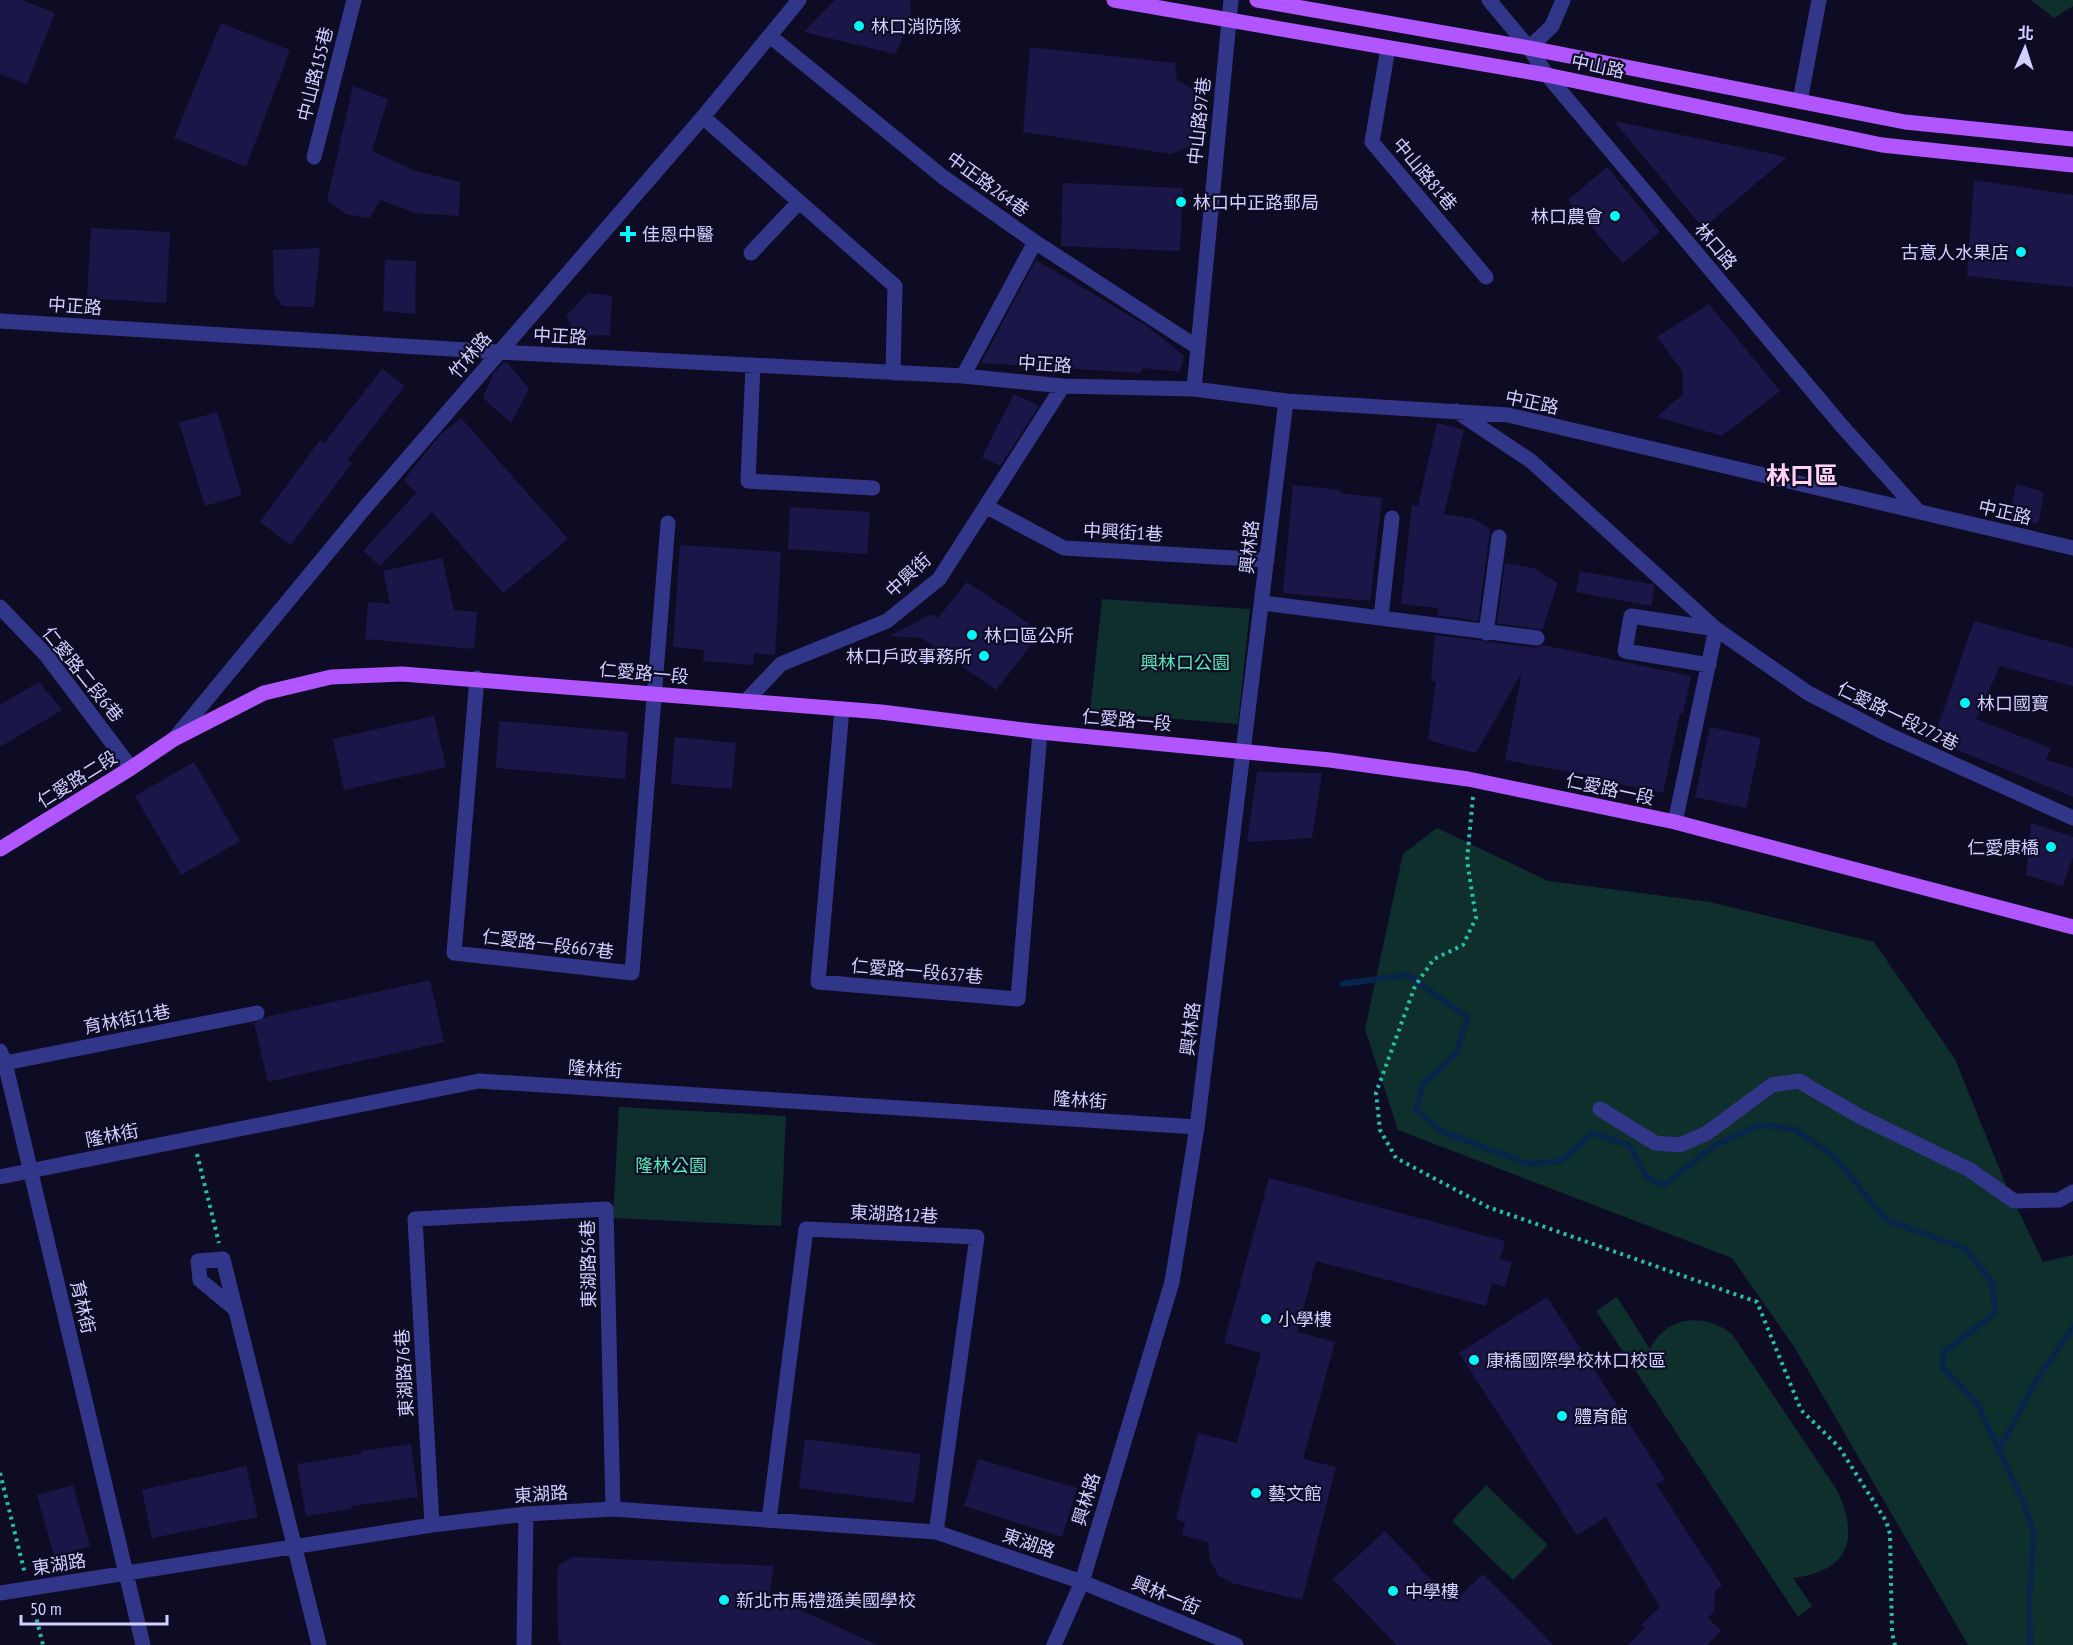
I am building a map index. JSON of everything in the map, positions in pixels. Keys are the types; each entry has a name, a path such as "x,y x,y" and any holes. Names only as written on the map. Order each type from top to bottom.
{"main road":[{"name":"中山路","path":"1114,0 1547,75 1882,145 2073,165"},
{"name":"中山路","path":"1257,0 1529,48 1905,122 2073,139"},
{"name":"仁愛路一段","path":"174,739 264,693 331,677 402,674 477,678 842,709 1040,732 1245,751 1474,781 1674,822 2073,927"},
{"name":"仁愛路二段","path":"0,849 174,739"}],"street":[{"name":"中山路155巷","path":"314,158 354,0"},
{"name":"竹林路","path":"174,739 363,510 703,117 798,0"},
{"name":"中山路97巷","path":"1194,389 1231,0"},
{"name":"林口路","path":"1489,0 1529,48 1547,75 1841,425 1919,512"},
{"path":"1529,48 1552,26 1563,0"},
{"path":"1800,101 1819,0"},
{"name":"中正路264巷","path":"770,36 943,177 1035,242 1197,347"},
{"name":"中山路81巷","path":"1388,48 1372,142 1486,277"},
{"path":"703,117 895,286 893,373"},
{"path":"751,253 799,202"},
{"path":"963,376 1035,242"},
{"name":"中正路","path":"0,321 499,352 963,376 1063,386 1194,389 1286,401 1508,415 2073,548"},
{"path":"753,365 748,481 873,488"},
{"name":"中興街","path":"745,702 781,664 887,621 939,579 1063,386"},
{"name":"興林路","path":"1054,1645 1082,1582 1172,1282 1197,1127 1245,751 1286,401"},
{"name":"仁愛路一段272巷","path":"1453,410 1531,461 1716,629 1808,693 1887,734 2073,818"},
{"name":"中興街1巷","path":"987,507 1065,548 1267,560"},
{"path":"1381,617 1392,518"},
{"path":"656,693 668,524"},
{"path":"1486,633 1499,537"},
{"path":"1263,603 1537,638"},
{"name":"仁愛路二段6巷","path":"0,607 46,655 131,768"},
{"path":"1674,822 1716,629 1631,616 1625,651 1708,665"},
{"name":"仁愛路一段667巷","path":"477,678 454,953 632,973 656,693"},
{"name":"仁愛路一段637巷","path":"842,709 818,982 1018,999 1040,732"},
{"name":"育林街11巷","path":"3,1057 257,1013"},
{"name":"育林街","path":"3,1057 143,1645"},
{"name":"隆林街","path":"0,1177 479,1081 1197,1127"},
{"path":"1600,1109 1655,1143 1680,1145 1707,1133 1772,1085 1799,1081 1859,1116 1970,1170 2014,1201 2059,1200 2073,1192"},
{"name":"東湖路56巷","path":"416,1219 606,1209 613,1509"},
{"name":"東湖路76巷","path":"416,1219 432,1525"},
{"name":"東湖路12巷","path":"770,1520 806,1228 977,1238 936,1532"},
{"path":"235,1309 200,1280 198,1261 223,1259 292,1546 319,1645"},
{"name":"東湖路","path":"0,1593 432,1525 526,1514 613,1509 936,1532 1082,1582"},
{"path":"524,1645 526,1514"},
{"name":"興林一街","path":"1082,1582 1236,1645"}],"path":[{"path":"1474,781 1467,860 1476,918 1463,945 1434,959 1415,986 1376,1093 1380,1130 1396,1158 1488,1207 1757,1302 1801,1410 1839,1447 1886,1521 1890,1534 1892,1633 1895,1645"},
{"path":"193,1139 223,1259"},
{"path":"0,1473 43,1645"}],"green space":[{"path":"2031,0 2073,0 2073,6 2054,18"},
{"name":"興林口公園","path":"1102,599 1250,609 1238,724 1090,712"},
{"path":"1437,828 1548,881 1710,902 1874,942 1955,1059 2005,1183 2043,1262 2073,1255 2073,1645 1968,1645 1795,1348 1732,1258 1398,1130 1365,1029 1403,854"},
{"name":"隆林公園","path":"619,1107 786,1116 781,1226 613,1218"},
{"path":"1617,1297 1650,1349 1666,1330 1686,1321 1710,1322 1732,1334 1837,1490 1848,1523 1845,1550 1838,1560 1827,1568 1793,1578 1812,1606 1798,1617 1596,1311"},
{"path":"1486,1485 1548,1545 1513,1580 1452,1521"}],"building":[{"path":"0,0 22,0 55,13 27,84 0,74"},
{"name":"林口消防隊","path":"835,0 910,0 911,20 895,54 804,32"},
{"path":"221,23 290,50 246,167 174,138"},
{"path":"1030,47 1175,63 1177,80 1191,88 1204,104 1199,136 1189,147 1171,154 1023,132"},
{"path":"353,86 388,99 372,151 413,170 460,182 459,216 415,213 380,200 370,218 346,214 327,200"},
{"path":"1614,121 1787,157 1703,228"},
{"name":"林口農會","path":"1607,167 1660,232 1623,263 1568,200"},
{"name":"古意人水果店","path":"1974,180 2073,195 2073,287 1967,276"},
{"path":"1063,183 1183,188 1180,251 1061,246"},
{"path":"91,228 170,232 166,303 87,298"},
{"path":"320,248 314,307 282,306 274,293 273,250"},
{"path":"385,260 416,261 415,314 383,311"},
{"path":"1036,260 1147,326 1184,356 1180,372 1143,368 1141,373 981,363"},
{"path":"588,293 612,296 610,335 575,336 566,316"},
{"path":"1709,304 1780,391 1722,436 1657,417 1683,394 1683,372 1657,337"},
{"path":"504,362 507,362 529,389 511,423 483,398 493,374"},
{"path":"382,369 405,386 347,460 352,463 291,545 260,522 320,440 324,443"},
{"path":"1014,394 1039,406 1000,466 982,457"},
{"path":"217,412 242,495 205,506 179,423"},
{"path":"461,418 568,539 503,593 432,512 380,566 363,551 416,493 404,480 441,434"},
{"path":"1437,423 1464,430 1444,514 1474,519 1490,529 1478,621 1437,615 1438,608 1401,604 1412,505 1418,506"},
{"path":"2016,484 2044,492 2038,524 2010,516"},
{"path":"1293,485 1340,490 1340,493 1382,498 1370,601 1283,593"},
{"path":"790,507 870,512 867,554 788,549"},
{"path":"680,545 781,552 775,655 754,653 753,665 703,661 704,650 673,647"},
{"path":"442,558 454,610 477,612 474,649 365,639 368,602 390,604 383,571"},
{"path":"1505,563 1534,568 1558,583 1542,630 1497,623"},
{"path":"1580,571 1651,584 1655,586 1651,606 1576,592"},
{"name":"林口區公所","path":"967,582 1041,632 996,690 922,638 890,636 931,614 938,618"},
{"name":"林口國寶","path":"1974,621 2073,648 2073,686 2000,666 1976,719 2051,748 2046,760 2073,768 2073,797 1933,740"},
{"path":"1435,635 1536,648 1543,645 1691,676 1683,714 1680,713 1663,793 1603,781 1604,778 1505,760 1522,672 1476,753 1428,740 1436,681 1431,681"},
{"path":"39,682 62,710 0,747 0,705"},
{"path":"434,716 446,767 344,790 333,739"},
{"path":"499,721 628,732 625,779 496,768"},
{"path":"1710,727 1761,738 1746,808 1695,797"},
{"path":"675,737 736,743 732,789 671,784"},
{"path":"194,762 240,841 181,875 135,796"},
{"path":"1257,772 1322,773 1312,838 1247,842"},
{"name":"仁愛康橋","path":"2031,823 2073,837 2073,857 2063,886 2026,875"},
{"path":"430,980 444,1042 268,1082 254,1023 266,1017"},
{"name":"小學樓","path":"1269,1178 1505,1241 1500,1259 1512,1262 1505,1287 1492,1283 1486,1306 1316,1261 1297,1332 1335,1342 1303,1459 1336,1467 1302,1600 1232,1583 1219,1576 1210,1560 1208,1542 1182,1535 1185,1522 1176,1519 1198,1433 1237,1443 1261,1353 1224,1343"},
{"name":"體育館","path":"1547,1297 1665,1479 1656,1484 1722,1586 1715,1591 1714,1611 1708,1618 1721,1631 1707,1645 1628,1645 1645,1628 1641,1625 1660,1607 1606,1517 1577,1535 1459,1353"},
{"path":"805,1439 921,1454 914,1503 799,1488"},
{"path":"411,1444 418,1497 351,1506 352,1509 306,1516 297,1464"},
{"path":"978,1459 1077,1488 1062,1537 964,1506"},
{"path":"246,1466 258,1517 152,1538 142,1490"},
{"path":"73,1485 90,1546 54,1556 37,1495"},
{"name":"中學樓","path":"1385,1531 1453,1603 1483,1574 1553,1645 1397,1645 1333,1579"},
{"path":"573,1557 774,1566 769,1596 878,1645 561,1645 558,1639 557,1574 559,1565"}],"waterway":[{"path":"1342,984 1407,975 1468,1017 1456,1054 1423,1084 1416,1109 1441,1131 1528,1164 1561,1161 1593,1133 1629,1145 1647,1178 1664,1185 1714,1146 1759,1125 1794,1129 1834,1156 1886,1220 1964,1248 1993,1283 1995,1313 1943,1353 1943,1368 1977,1403 2024,1504 2034,1533 2029,1598 2030,1645"},
{"path":"1998,1452 2036,1381 2073,1327"}],"place":[{"name":"林口消防隊","path":"859,26"},
{"name":"林口中正路郵局","path":"1181,202"},
{"name":"林口農會","path":"1615,216"},
{"name":"佳恩中醫","path":"628,234"},
{"name":"古意人水果店","path":"2021,252"},
{"name":"林口區公所","path":"972,635"},
{"name":"林口戶政事務所","path":"984,656"},
{"name":"林口國寶","path":"1965,703"},
{"name":"仁愛康橋","path":"2051,847"},
{"name":"小學樓","path":"1266,1319"},
{"name":"康橋國際學校林口校區","path":"1474,1360"},
{"name":"體育館","path":"1562,1416"},
{"name":"藝文館","path":"1256,1493"},
{"name":"中學樓","path":"1393,1591"},
{"name":"新北市馬禮遜美國學校","path":"724,1600"}],"district":[{"name":"林口區","path":"1802,475"}]}
